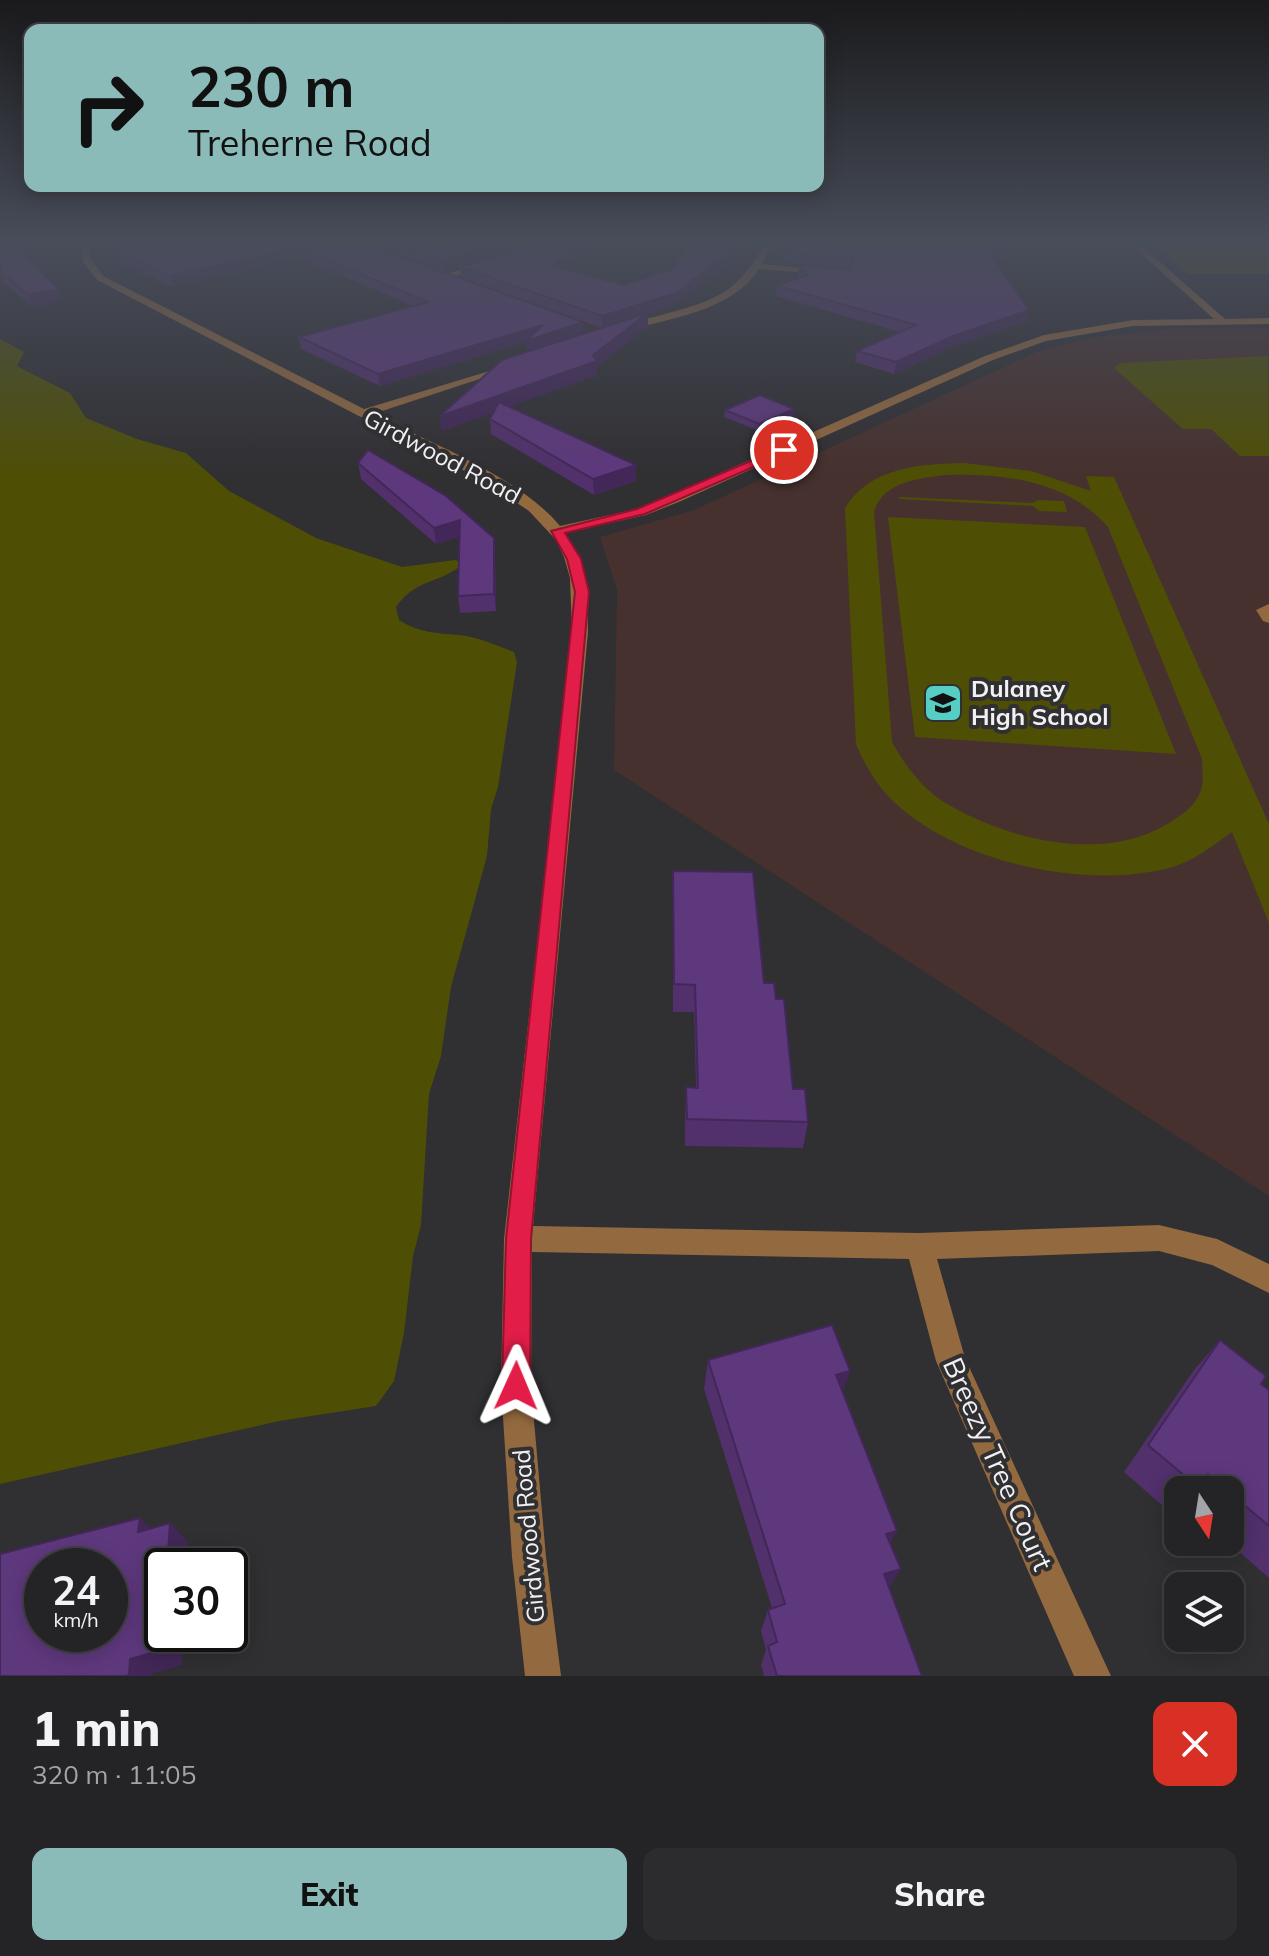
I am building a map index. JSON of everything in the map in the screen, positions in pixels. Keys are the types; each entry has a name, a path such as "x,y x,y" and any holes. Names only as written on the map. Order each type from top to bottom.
{"street":[{"name":"Girdwood Road","path":"176,319 499,484 520,497 557,531 574,559 582,592 580,632 518,1239 516,1386 529,1557 543,1676"},
{"path":"603,335 650,319"},
{"path":"557,531 641,512 676,498 1014,347 1109,325 1269,321"},
{"path":"361,414 528,360"},
{"path":"1269,609 1264,610 1269,618"},
{"path":"518,1239 919,1246 1159,1238 1217,1253 1269,1279"},
{"name":"Breezy Tree Court","path":"919,1246 951,1361 1093,1676"}],"shaded area":[{"name":"Dulaney High School","path":"1182,328 1269,328 1269,1196 614,770 617,590 600,537 694,510 1037,352 1094,337"},
{"path":"0,339 24,352 17,366 70,393 86,418 137,439 186,453 229,491 316,538 402,567 455,560 464,563 404,598 396,607 399,620 421,630 487,642 514,652 517,662 498,787 491,809 487,856 451,987 441,1056 429,1094 421,1225 413,1256 404,1333 394,1381 376,1406 279,1421 0,1484"},
{"path":"1268,356 1269,456 1240,456 1211,429 1183,429 1114,368 1121,363"},
{"path":"964,463 1031,471 1091,491 1086,476 1114,477 1269,824 1269,923 1232,832 1194,858 1169,868 1135,874 1061,872 1022,866 950,840 919,822 892,800 876,780 856,744 845,508 855,494 882,476 897,470","holes":["936,476 1012,478 1054,490 1092,511 1108,527 1202,759 1202,783 1198,796 1187,810 1167,824 1142,836 1115,842 1086,844 1028,837 973,817 940,799 916,778 892,742 874,512 885,494 903,483"]},
{"path":"899,497 1032,503 1038,500 1064,501 1067,512 1039,511 1033,506"},
{"path":"888,517 1085,527 1176,754 915,737"}],"building":[{"path":"365,319 575,319 583,322 526,341 543,325 378,374 299,337"},
{"path":"629,319 640,319 593,355 597,361 440,416 502,360"},
{"path":"895,319 1002,319 953,336 896,362 857,351 916,325"},
{"path":"760,395 794,409 759,424 725,410"},
{"path":"499,402 636,465 593,479 490,419"},
{"path":"368,450 446,496 494,538 494,594 458,596 460,520 434,528 358,463"},
{"path":"673,871 753,872 764,983 774,983 776,999 784,999 793,1089 805,1089 808,1122 687,1119 686,1087 698,1088 695,985 674,984"},
{"path":"832,1325 850,1371 836,1375 897,1531 886,1534 901,1569 884,1574 922,1676 777,1676 768,1646 777,1642 768,1610 785,1604 708,1360"},
{"path":"1220,1340 1266,1376 1261,1384 1269,1390 1269,1526 1244,1505 1244,1476 1185,1476 1148,1445"},
{"path":"140,1518 138,1532 170,1523 168,1548 144,1548 144,1652 155,1652 130,1659 129,1675 126,1676 0,1676 0,1554"}],"place":[{"name":"Dulaney High School","path":"943,703"}],"route":[{"path":"516,1386 518,1239 582,592 574,559 557,531 641,512 784,450"}]}
